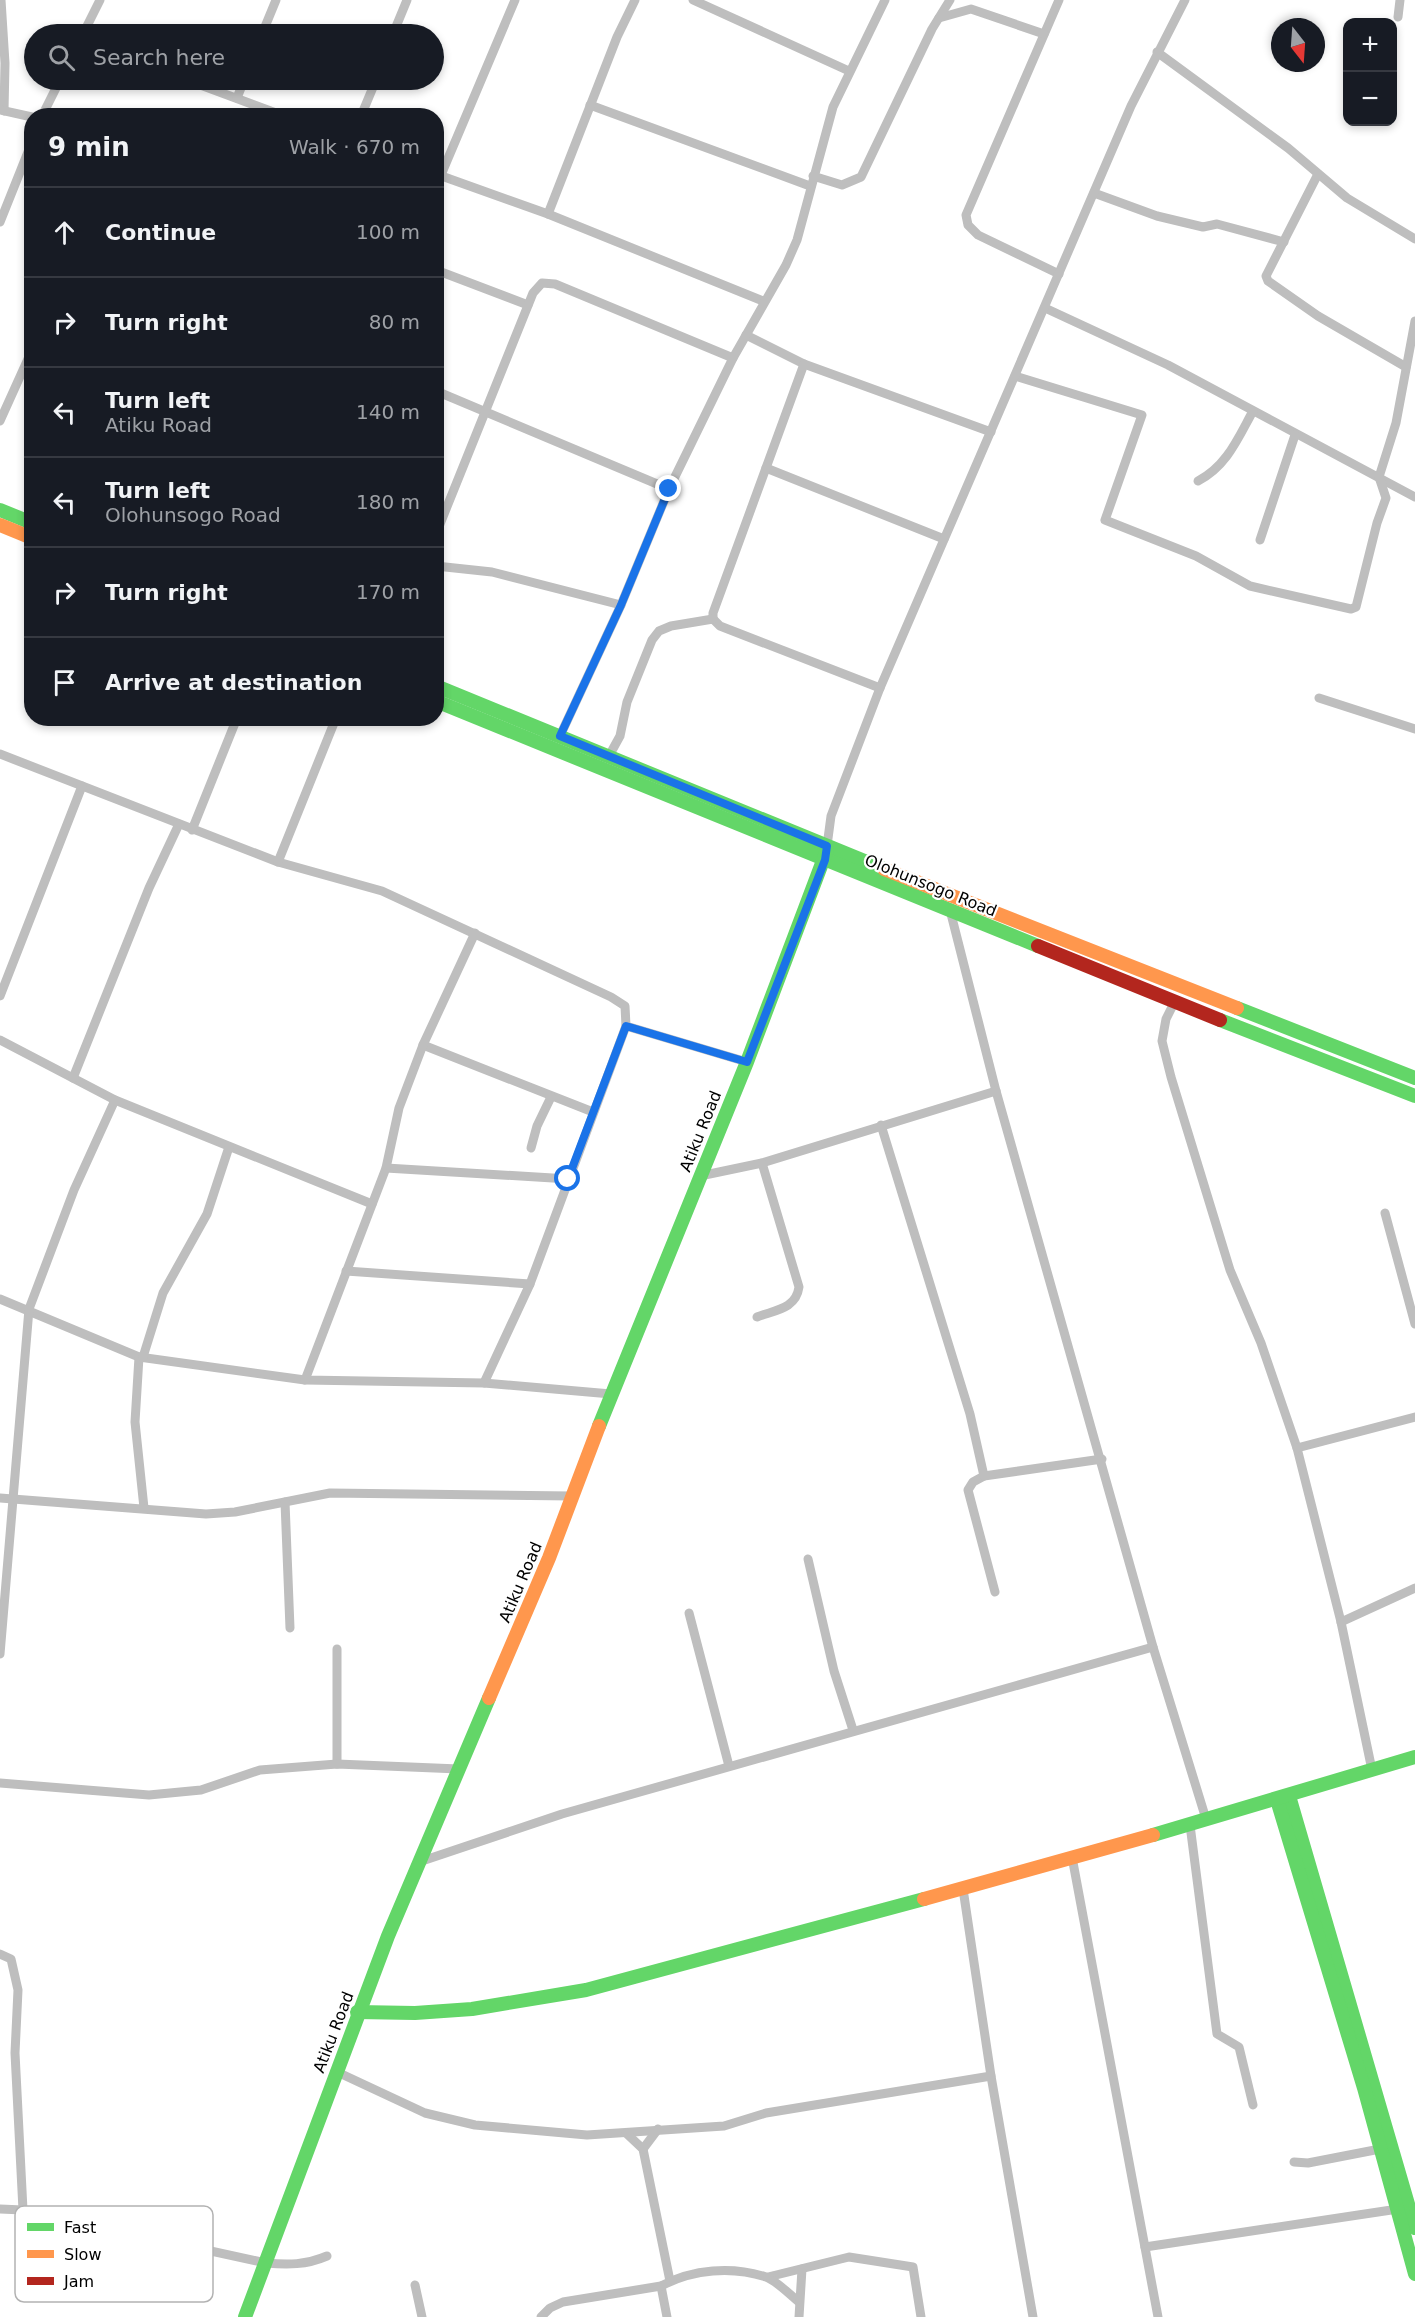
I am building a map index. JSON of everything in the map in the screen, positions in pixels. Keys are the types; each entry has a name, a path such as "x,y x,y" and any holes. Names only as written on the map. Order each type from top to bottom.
{"street":[{"path":"1,0 5,63 2,111 24,115"},
{"path":"87,24 100,0"},
{"path":"266,24 276,0"},
{"path":"397,24 407,0"},
{"path":"444,162 514,0"},
{"path":"548,214 590,105 635,0"},
{"path":"693,0 849,71"},
{"path":"560,736 621,605 669,489 733,358 786,265 797,240 833,107 885,0"},
{"path":"813,176 842,185 861,177 950,0"},
{"path":"966,0 971,9"},
{"path":"1059,0 966,215 968,225 978,235 1059,274"},
{"path":"826,853 831,816 880,688 1094,193 1157,52 1185,0"},
{"path":"1398,17 1400,0"},
{"path":"939,18 971,9 1044,34"},
{"path":"1157,52 1288,148 1347,198 1415,239"},
{"path":"46,108 55,90"},
{"path":"215,90 263,108"},
{"path":"237,98 240,90"},
{"path":"364,108 372,90"},
{"path":"590,105 810,186"},
{"path":"0,222 24,162"},
{"path":"1318,174 1266,276 1270,285 1406,367"},
{"path":"444,176 548,214 764,301"},
{"path":"1094,193 1157,216 1203,227 1217,224 1284,242"},
{"path":"444,273 528,305"},
{"path":"444,514 533,292 542,284 555,284 733,358"},
{"path":"1045,308 1168,366 1415,497"},
{"path":"1015,376 1142,416 1105,520 1196,556 1250,586 1318,603 1356,607 1386,498 1379,477 1396,423 1415,321"},
{"path":"746,334 804,364 991,432"},
{"path":"713,620 713,613 804,364"},
{"path":"0,421 24,368"},
{"path":"444,394 669,489"},
{"path":"1198,481 1218,468 1229,455 1253,411"},
{"path":"1260,540 1295,435"},
{"path":"766,468 944,539"},
{"path":"0,510 24,520"},
{"path":"0,525 24,535"},
{"path":"444,567 502,574 621,605"},
{"path":"609,756 621,736 627,702 652,640 659,631 670,626 713,620 720,626 880,688"},
{"name":"Olohunsogo Road","path":"444,689 609,756 950,910 1415,1096"},
{"path":"1319,698 1415,729"},
{"name":"Olohunsogo Road","path":"444,704 1415,1078"},
{"path":"192,830 234,726"},
{"path":"278,862 333,726"},
{"path":"0,754 278,862 382,891 611,997 624,1006 626,1026 530,1284 484,1383"},
{"path":"0,996 82,786"},
{"path":"73,1078 149,888 179,824"},
{"name":"Atiku Road","path":"245,2317 357,2012 549,1558 611,1394 747,1062 826,853"},
{"path":"950,910 996,1091 1102,1458 1153,1647 1206,1819"},
{"path":"305,1380 386,1168 399,1107 423,1045 475,933"},
{"path":"1175,1001 1166,1019 1162,1041 1171,1077 1230,1270 1260,1343 1297,1448 1341,1622 1372,1770"},
{"path":"626,1026 747,1062"},
{"path":"0,1040 115,1100 372,1204"},
{"path":"423,1045 593,1112"},
{"path":"700,1176 762,1163 996,1091"},
{"path":"531,1148 537,1126 551,1097"},
{"path":"0,1654 29,1309 74,1190 115,1100"},
{"path":"881,1125 970,1414 984,1476"},
{"path":"144,1508 135,1422 141,1357 163,1293 207,1214 229,1147"},
{"path":"757,1317 790,1305 797,1297 799,1287 762,1163"},
{"path":"386,1168 568,1179"},
{"path":"1385,1213 1415,1324"},
{"path":"346,1271 530,1284"},
{"path":"0,1299 29,1309 51,1322 141,1357 305,1380 484,1383 611,1394"},
{"path":"1297,1448 1415,1417"},
{"path":"995,1592 968,1490 973,1482 984,1476 1102,1458"},
{"path":"0,1498 225,1513 330,1494 572,1496"},
{"path":"285,1502 290,1628"},
{"path":"808,1559 834,1671 853,1730"},
{"path":"1341,1622 1415,1588"},
{"path":"689,1613 729,1766"},
{"path":"419,1862 562,1814 1153,1647"},
{"path":"337,1648 337,1764"},
{"path":"357,2012 397,2015 466,2012 542,1999 669,1971 1190,1825 1415,1757"},
{"path":"0,1783 149,1795 201,1790 260,1770 337,1764 459,1769"},
{"path":"1283,1798 1380,2149 1415,2228"},
{"path":"1283,1798 1408,2210 1415,2274"},
{"path":"1190,1825 1216,2034 1239,2047 1253,2105"},
{"path":"1072,1857 1158,2317"},
{"path":"963,1889 991,2076 1033,2317"},
{"path":"0,1954 11,1959 18,1990 15,2053 23,2206"},
{"path":"335,2071 425,2114 475,2125 587,2135 724,2126 766,2113 991,2076"},
{"path":"643,2149 658,2129"},
{"path":"627,2133 643,2149 665,2283 667,2317"},
{"path":"1294,2162 1308,2163 1380,2149"},
{"path":"0,2209 15,2210"},
{"path":"1145,2247 1408,2210"},
{"path":"213,2251 266,2263 292,2265 311,2263 327,2256"},
{"path":"768,2277 849,2257 913,2267 921,2317"},
{"path":"541,2317 550,2308 563,2302 665,2283 719,2269 733,2269 768,2277 799,2302"},
{"path":"799,2317 802,2269"},
{"path":"415,2285 422,2317"}],"traffic: fast":[{"path":"0,510 24,520"},
{"path":"444,689 884,869"},
{"path":"444,704 1038,946"},
{"path":"599,1426 747,1062 827,850"},
{"path":"1237,1008 1415,1078"},
{"path":"1220,1020 1415,1096"},
{"path":"245,2317 388,1936 489,1698"},
{"path":"1153,1835 1415,1757"},
{"path":"1289,1796 1415,2228"},
{"path":"1277,1800 1364,2088 1415,2274"},
{"path":"357,2012 415,2013 472,2009 586,1990 924,1899"}],"traffic: slow":[{"path":"0,525 24,535"},
{"path":"884,869 1237,1008"},
{"path":"489,1698 549,1558 599,1426"},
{"path":"924,1899 1153,1835"}],"traffic: jam":[{"path":"1038,946 1220,1020"}],"route":[{"path":"568,1179 626,1026 747,1062 825,860 827,846 560,736 621,605 669,489"}]}
